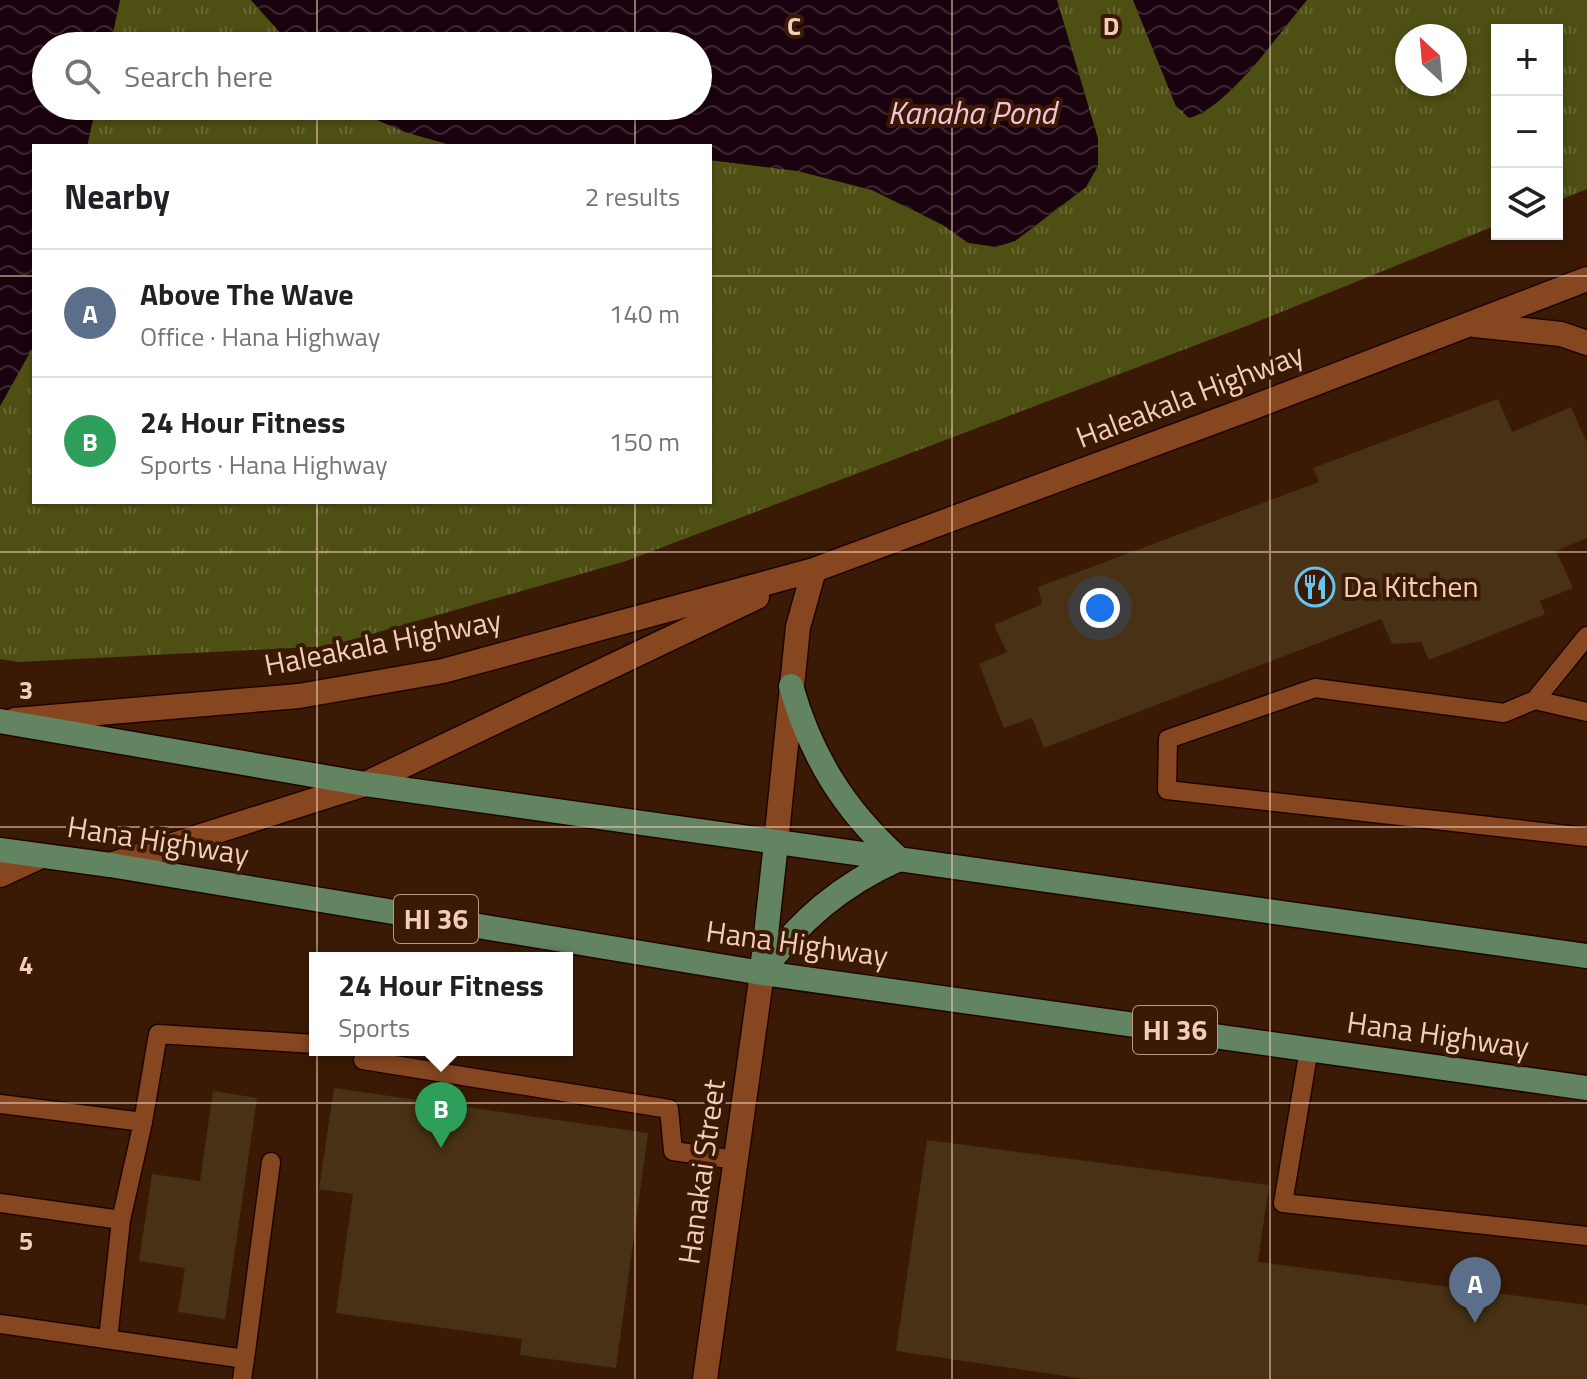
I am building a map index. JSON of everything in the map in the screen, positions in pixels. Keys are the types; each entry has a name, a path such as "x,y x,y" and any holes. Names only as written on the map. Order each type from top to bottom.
{"main road":[{"path":"791,686 800,719 830,781 873,836 899,859"},
{"path":"1,721 365,784 1582,954"},
{"path":"762,973 776,843"},
{"name":"Hana Highway","path":"0,850 110,865 762,973 1587,1088"},
{"path":"762,973 779,948 821,905 871,871 899,859"}],"street":[{"name":"Haleakala Highway","path":"110,865 365,784 814,570 1587,279"},
{"path":"1469,324 1561,334 1587,343"},
{"name":"Haleakala Highway","path":"1,721 299,696 443,671 814,570"},
{"path":"776,843 798,627 814,570"},
{"path":"0,875 41,856"},
{"name":"Hanakai Street","path":"705,1379 762,973"}],"lane":[{"path":"1587,636 1535,700 1504,713 1315,688 1168,739 1167,790 1587,837"},
{"path":"1535,700 1587,712"},
{"path":"108,1339 121,1220 143,1122 158,1034 309,1044"},
{"path":"1309,1049 1283,1203 1587,1236"},
{"path":"363,1060 669,1109 673,1151 736,1160"},
{"path":"0,1104 143,1122"},
{"path":"242,1379 271,1162"},
{"path":"0,1203 121,1220"},
{"path":"0,1324 245,1359"}],"green space":[{"path":"120,0 251,0 280,32 113,32"},
{"path":"1057,0 1133,0 1176,106 1202,114 1236,83 1307,0 1587,0 1587,189 1563,199 1563,24 1491,24 1491,227 1249,325 626,561 330,646 19,662 0,659 0,406 32,349 32,504 712,504 712,160 798,171 872,190 943,225 968,243 1015,241 1086,187 1098,139"},
{"path":"93,120 380,120 448,144 87,144"}],"water":[{"path":"0,0 120,0 113,32 32,32 32,120 93,120 87,144 32,144 32,349 0,406"},
{"name":"Kanaha Pond","path":"251,0 1057,0 1098,139 1098,166 1086,187 1015,241 996,247 969,243 943,225 872,190 798,171 712,160 712,144 447,144 377,120 712,120 712,32 280,32"},
{"path":"1133,0 1307,0 1237,85 1204,111 1189,118 1176,106"}],"building":[{"path":"1498,399 1512,432 1571,407 1587,443 1587,538 1556,551 1573,588 1540,601 1545,614 1429,660 1421,642 1392,644 1381,619 1044,748 1032,718 1004,728 979,664 1007,652 994,625 1042,604 1038,587 1319,482 1313,468"},
{"path":"334,1088 648,1133 616,1368 520,1355 522,1339 336,1313 353,1194 319,1189"},
{"path":"213,1091 257,1098 225,1319 178,1312 185,1268 139,1261 152,1174 200,1181"},
{"path":"927,1140 1269,1185 1258,1262 1587,1305 1587,1379 1085,1379 896,1351"}],"place":[{"name":"Da Kitchen","path":"1315,587"},
{"name":"24 Hour Fitness","path":"441,1148"},
{"name":"Above The Wave","path":"1475,1323"}]}
